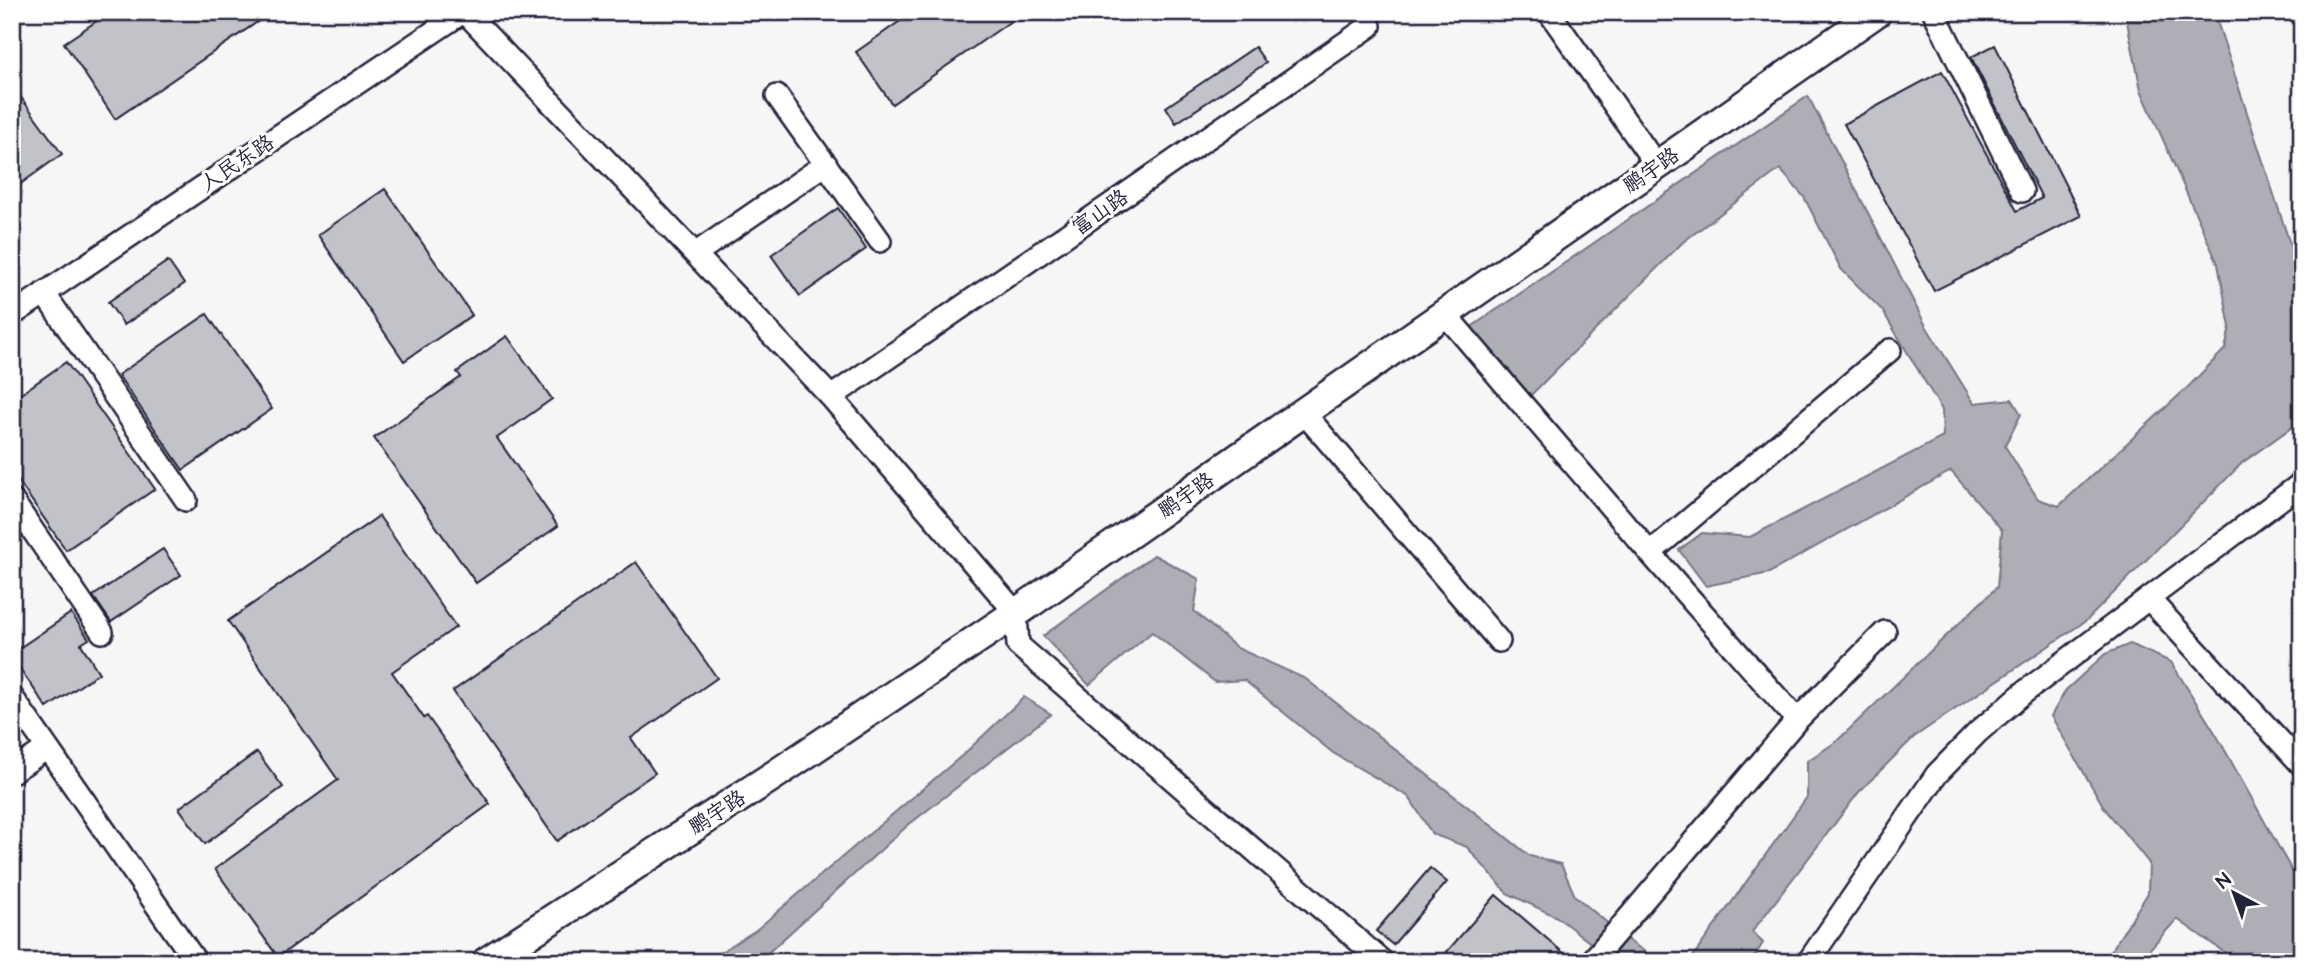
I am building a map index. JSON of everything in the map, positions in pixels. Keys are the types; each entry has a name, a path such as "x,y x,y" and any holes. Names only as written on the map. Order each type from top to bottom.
{"main road":[{"name":"鹏宇路","path":"486,962 776,774 1016,613 1877,12"}],"street":[{"path":"464,12 831,397 1016,613 1018,645 1373,959"},
{"name":"人民东路","path":"12,315 464,12"},
{"path":"1549,12 1657,166"},
{"path":"1934,12 2022,191"},
{"name":"富山路","path":"831,397 1370,26"},
{"path":"777,96 880,241"},
{"path":"695,254 826,164"},
{"path":"44,293 186,500"},
{"path":"1446,314 1797,720"},
{"path":"1650,553 1890,350"},
{"path":"1304,413 1499,641"},
{"path":"1808,962 1937,774 1978,732 2022,694 2302,483"},
{"path":"12,500 102,632"},
{"path":"2149,599 2302,765"},
{"path":"1593,959 1797,720 1885,632"},
{"path":"12,697 196,962"},
{"path":"12,772 47,748"}],"shaded area":[{"path":"2125,12 2214,12 2293,253 2302,256 2302,420 2242,463 2087,620 1914,737 1859,792 1752,932 1763,943 1751,962 1689,962 1807,797 1807,761 1836,742 1997,587 2002,530 1951,471 1769,573 1706,586 1679,550 1702,533 1750,537 1943,437 1942,410 1882,310 1841,269 1804,197 1780,169 1683,242 1528,398 1470,328 1808,96 1926,326 1974,403 2012,399 2021,414 2005,446 2038,499 2059,506 2189,386 2225,349 2230,327 2218,264 2141,90"},
{"path":"1154,555 1199,579 1194,611 1237,648 1306,679 1530,856 1561,864 1575,896 1629,941 1660,962 1615,962 1557,917 1507,893 1467,847 1432,834 1409,797 1333,753 1244,680 1215,682 1152,632 1089,685 1043,636"},
{"path":"2130,644 2171,662 2217,736 2302,889 2302,962 2233,962 2231,957 2177,919 2138,962 2104,962 2148,893 2149,863 2105,809 2051,716 2066,690 2105,654"},
{"path":"1024,697 1051,714 907,826 758,962 705,962 756,930 965,753"}],"building":[{"path":"110,12 272,12 115,119 64,43"},
{"path":"913,12 1024,12 892,104 856,52"},
{"path":"1995,45 2081,216 1934,291 1844,124 1942,71 2017,211 2042,198 1971,57"},
{"path":"1255,47 1266,63 1176,123 1166,107"},
{"path":"12,85 62,154 12,190"},
{"path":"385,189 472,315 404,361 318,235"},
{"path":"838,208 866,249 800,296 771,255"},
{"path":"168,261 184,284 124,325 108,302"},
{"path":"207,314 272,409 183,470 118,375"},
{"path":"507,336 552,399 497,438 558,526 476,583 374,438 461,377 457,372"},
{"path":"66,362 155,489 66,550 12,472 12,400"},
{"path":"379,516 456,627 392,672 490,804 278,957 215,869 338,780 228,621"},
{"path":"163,549 181,575 111,622 93,596"},
{"path":"636,562 717,678 631,738 655,773 557,841 453,691"},
{"path":"71,613 89,639 81,644 99,673 47,708 12,657 12,653"},
{"path":"257,752 283,787 205,844 179,808"},
{"path":"1430,868 1447,882 1393,945 1376,931"},
{"path":"1496,895 1574,962 1438,962"}]}
